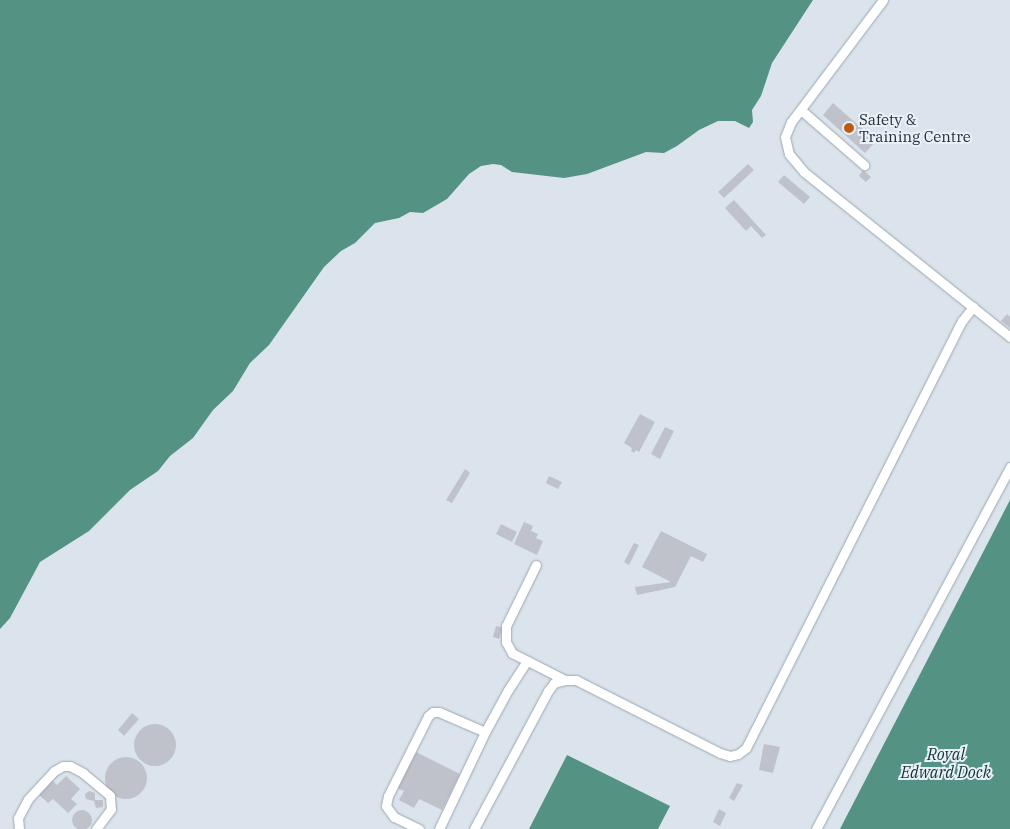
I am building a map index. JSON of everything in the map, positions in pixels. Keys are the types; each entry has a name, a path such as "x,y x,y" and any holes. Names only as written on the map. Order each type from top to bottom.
{"lane":[{"path":"883,0 789,126 785,137 787,149 792,159 804,172 1010,337"},
{"path":"800,110 864,165"},
{"path":"474,829 548,691 554,684 565,680 576,680 720,753 730,756 738,754 746,748 962,321 973,307"},
{"path":"816,829 1010,467"},
{"path":"536,565 506,626 506,642 512,653 565,680"},
{"path":"439,829 485,732 508,690 527,661"},
{"path":"418,829 394,817 386,806 388,796 428,716 433,712 439,712 485,732"},
{"path":"19,829 18,818 28,799 54,771 63,766 70,766 83,773 110,796 111,808 96,829"}],"water":[{"path":"0,0 813,0 772,63 761,96 752,110 753,122 749,128 735,121 718,121 699,130 664,153 646,152 587,174 564,178 512,172 501,165 481,166 469,174 447,199 423,213 410,212 399,218 375,223 355,243 341,251 324,267 269,345 250,363 233,391 213,410 193,438 170,456 158,471 130,490 89,531 40,562 10,618 0,629"},
{"name":"Royal Edward Dock","path":"1010,500 1010,829 840,829"},
{"path":"567,755 670,806 658,829 529,829"}],"building":[{"name":"Safety & Training Centre","path":"833,103 876,141 865,153 823,115"},
{"path":"748,164 754,170 724,198 718,192"},
{"path":"863,170 871,177 866,182 859,176"},
{"path":"784,175 810,197 804,204 778,182"},
{"path":"734,200 766,235 762,238 751,226 746,231 725,208"},
{"path":"1007,314 1010,317 1010,328 1001,321"},
{"path":"640,414 655,422 639,452 636,450 634,453 631,451 632,448 624,443"},
{"path":"665,427 674,431 660,459 651,454"},
{"path":"465,469 470,473 452,503 446,500"},
{"path":"549,476 562,482 558,489 546,483"},
{"path":"524,522 533,526 531,531 538,534 536,538 543,541 537,555 514,544"},
{"path":"501,524 517,532 512,542 496,534"},
{"path":"661,531 707,554 703,562 691,556 675,587 637,595 635,587 671,582 642,567"},
{"path":"634,543 639,545 629,565 624,562"},
{"path":"496,626 503,628 499,639 493,637"},
{"path":"132,713 139,719 124,736 118,730"},
{"path":"155,724 170,730 176,745 170,760 155,766 140,760 134,745 140,730"},
{"path":"764,744 780,747 773,773 759,770"},
{"path":"416,752 460,774 442,810 419,799 414,808 399,800 404,791 397,788"},
{"path":"126,757 141,763 147,778 141,793 126,799 111,793 105,778 111,763"},
{"path":"66,776 80,789 71,799 77,804 68,813 53,799 48,803 37,793 51,779 57,785"},
{"path":"737,783 743,785 734,801 729,798"},
{"path":"89,791 95,793 95,800 103,800 103,807 96,808 94,801 86,799 85,794"},
{"path":"719,809 726,813 720,826 713,822"},
{"path":"78,810 86,810 92,816 92,824 86,830 78,830 72,824 72,816"}],"place":[{"name":"Safety & Training Centre","path":"849,128"}]}
